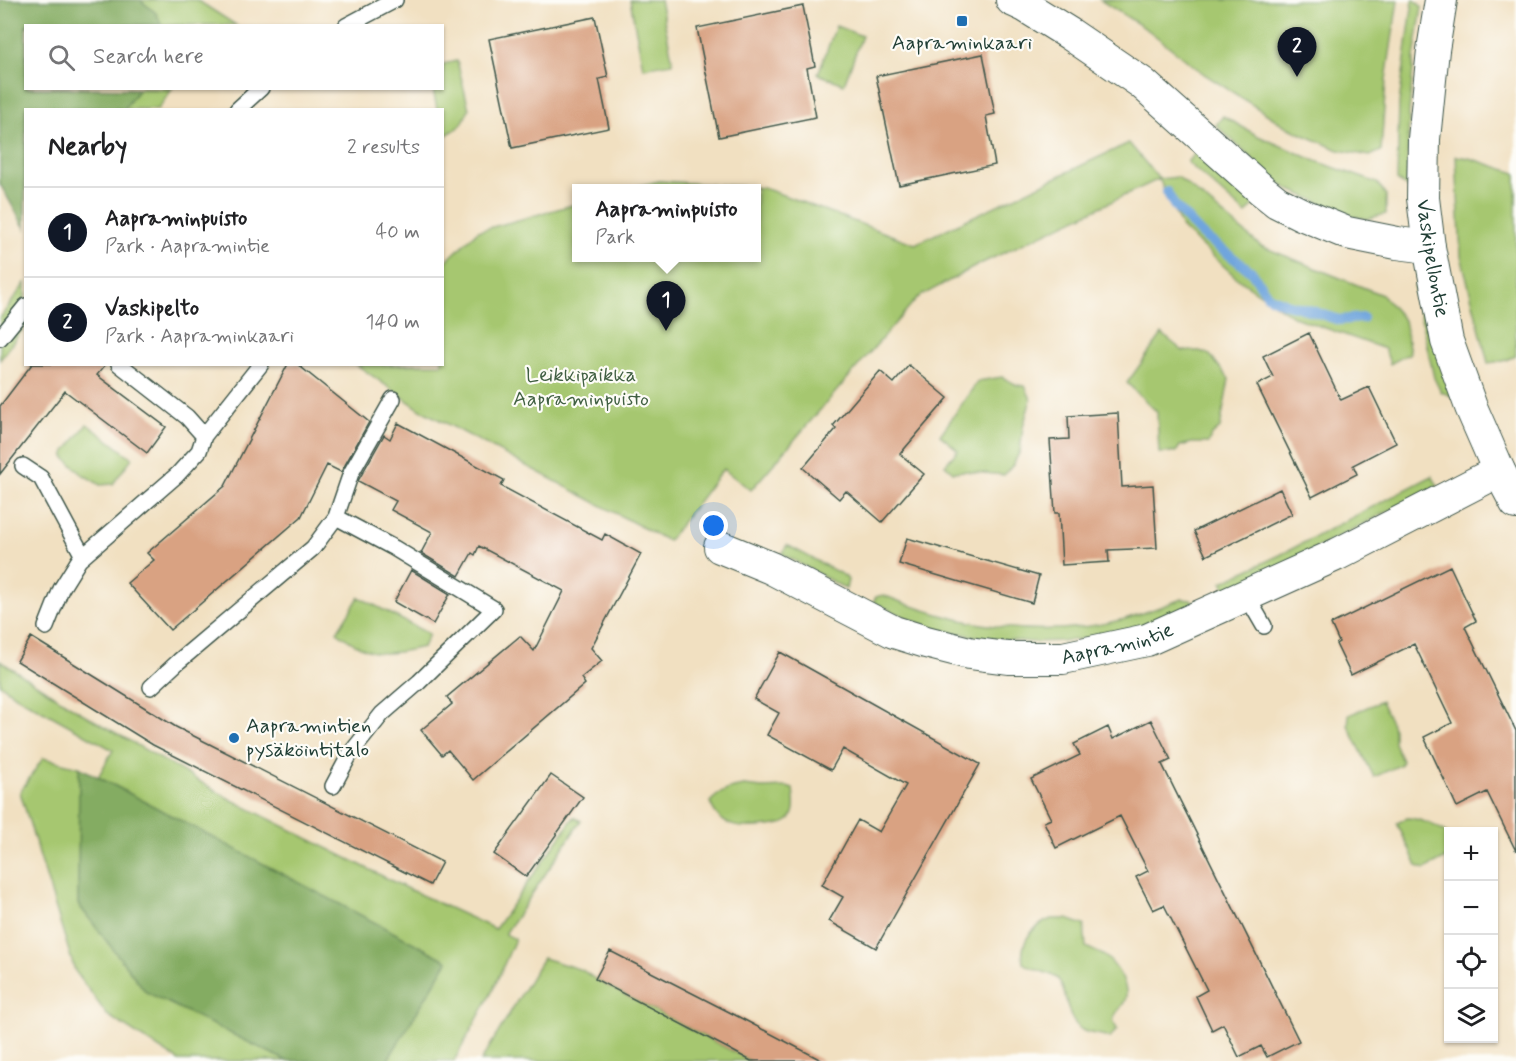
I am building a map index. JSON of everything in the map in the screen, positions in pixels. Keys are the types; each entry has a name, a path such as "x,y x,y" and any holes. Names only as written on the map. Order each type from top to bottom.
{"street":[{"path":"1012,0 1070,34 1142,83 1277,202 1347,234 1429,247"},
{"name":"Vaskipellontie","path":"1441,0 1433,50 1425,139 1423,198 1429,247 1447,340 1471,407 1499,471 1516,502"},
{"name":"Aapramintie","path":"720,547 774,569 894,632 969,653 1008,658 1063,658 1147,640 1338,554 1499,471"}],"lane":[{"path":"350,24 395,0"},
{"path":"239,108 259,90"},
{"path":"0,338 24,308"},
{"path":"122,366 187,417 204,436"},
{"path":"46,627 61,590 79,560 177,475 199,451 204,436 259,366"},
{"path":"151,687 314,548 336,517 351,473 393,399"},
{"path":"23,466 41,478 83,556"},
{"path":"333,786 350,754 382,714 419,682 494,609 394,548 336,517"},
{"path":"1246,596 1264,626"}],"green space":[{"path":"0,0 197,0 234,24 24,24 24,90 171,90 159,108 24,108 24,226 0,184"},
{"path":"0,0 140,0 156,13 162,24 24,24 24,90 138,90 125,108 24,108 24,226 0,184"},
{"path":"630,0 660,0 673,63 643,68"},
{"path":"1100,0 1398,0 1386,80 1381,151 1370,156 1339,150 1287,127 1204,74 1148,30"},
{"path":"1413,0 1422,7 1409,112 1407,187 1397,180 1399,103"},
{"path":"836,26 862,36 844,84 818,74"},
{"path":"457,61 469,109 462,124 444,136 444,108 437,108 433,90 444,90 444,64"},
{"path":"1223,116 1258,136 1316,161 1377,183 1386,195 1386,214 1366,219 1352,216 1288,189 1267,173 1216,125"},
{"name":"Leikkipaikka Aapraminpuisto","path":"1129,143 1159,179 980,264 917,298 751,490 723,469 668,541 421,410 358,366 444,366 444,263 478,231 572,205 572,262 761,262 761,188 915,244"},
{"path":"1197,151 1256,202 1246,214 1187,162"},
{"path":"1456,156 1516,173 1516,356 1503,361 1488,363 1461,256"},
{"path":"1178,177 1261,246 1382,295 1404,320 1410,353 1390,364 1385,349 1294,317 1238,279 1182,228 1159,179"},
{"path":"659,181 704,184 647,184"},
{"path":"24,284 24,327 0,360 0,318"},
{"path":"1416,285 1424,297 1454,397 1441,392 1434,378 1414,287"},
{"path":"1162,334 1183,351 1200,351 1210,355 1229,379 1220,428 1212,435 1208,443 1192,443 1180,446 1176,452 1159,453 1157,412 1127,383"},
{"path":"1002,377 1017,385 1025,386 1031,399 1023,427 1020,451 1013,465 1004,475 953,472 945,465 958,450 940,435 978,381"},
{"path":"87,424 132,458 113,484 100,485 82,474 64,457"},
{"path":"1432,476 1438,486 1228,593 1222,582 1280,555"},
{"path":"787,545 845,576 848,580 846,589 782,554"},
{"path":"883,595 912,606 972,622 1033,630 1094,626 1125,619 1182,599 1191,600 1198,608 1160,623 1102,637 1032,642 985,638 940,630 918,623 873,602 876,597"},
{"path":"359,597 429,634 423,647 378,653 359,647 337,632"},
{"path":"0,661 80,712 230,799 406,888 495,929 574,817 581,821 505,934 515,939 492,992 454,1061 387,1061 448,961 98,777 113,750 16,696 0,684"},
{"path":"1381,701 1394,729 1394,743 1402,761 1400,765 1374,777 1348,725 1349,715"},
{"path":"43,758 79,767 78,904 146,992 287,1061 179,1061 107,1015 75,971 20,792"},
{"path":"79,767 448,961 387,1061 287,1061 146,992 78,904"},
{"path":"744,786 793,789 794,806 791,818 781,824 760,827 742,827 726,823 714,811 710,802 726,791"},
{"path":"1407,818 1441,829 1444,831 1444,859 1425,869 1417,866 1397,823"},
{"path":"1051,919 1067,919 1084,925 1086,947 1108,959 1122,977 1126,998 1115,1015 1114,1021 1117,1029 1110,1038 1088,1033 1076,1025 1058,979 1023,963 1023,948 1029,936 1038,926"},
{"path":"543,958 582,970 751,1061 481,1061"}],"building":[{"path":"803,6 815,66 807,68 816,117 719,137 697,28"},
{"path":"595,17 608,77 599,79 609,128 512,148 489,39"},
{"path":"983,54 995,114 986,116 995,165 899,185 876,76"},
{"path":"1309,333 1341,400 1369,387 1396,443 1353,465 1357,474 1312,497 1257,385 1273,377 1263,356"},
{"path":"909,365 948,398 900,454 924,474 882,522 846,491 839,499 803,468 836,429 833,426 880,371 894,383"},
{"path":"30,366 104,366 97,375 166,427 147,453 65,391 0,474 0,406"},
{"path":"287,366 299,366 369,422 341,472 327,465 301,517 170,630 127,583 154,560 147,553 225,486"},
{"path":"1118,413 1122,487 1153,485 1157,548 1108,550 1109,562 1062,565 1059,513 1055,513 1050,440 1069,439 1068,416"},
{"path":"398,423 504,480 501,486 602,540 605,534 641,554 591,648 602,661 581,678 585,684 473,780 448,750 442,755 421,730 452,704 447,697 520,636 534,651 564,591 479,546 475,555 472,553 459,576 421,553 432,532 391,510 396,501 358,481 384,435 390,439"},
{"path":"1280,489 1292,514 1206,556 1194,531"},
{"path":"907,538 1039,576 1032,603 899,564"},
{"path":"1450,566 1476,621 1465,627 1516,731 1516,851 1487,792 1457,807 1424,737 1452,723 1414,644 1351,675 1336,644 1339,642 1331,624"},
{"path":"411,570 450,594 433,624 394,602"},
{"path":"31,637 176,727 442,862 430,885 153,745 17,661"},
{"path":"780,652 980,764 876,948 829,921 843,897 822,885 858,820 879,832 906,785 843,749 831,770 767,735 779,713 754,699"},
{"path":"1151,720 1171,760 1162,764 1299,1041 1267,1057 1261,1046 1239,1057 1223,1024 1212,1030 1196,996 1207,990 1164,905 1153,910 1136,877 1148,871 1120,816 1056,848 1044,822 1051,819 1031,779 1080,755 1074,744 1108,727 1113,739"},
{"path":"551,775 583,797 526,877 494,854"},
{"path":"610,951 823,1061 751,1061 595,979"}],"waterway":[{"path":"1167,192 1174,205 1201,234 1251,271 1268,296 1286,304 1339,320 1363,318"}],"place":[{"name":"Aapraminkaari","path":"962,21"},
{"name":"Vaskipelto","path":"1297,77"},
{"name":"Aapraminpuisto","path":"666,331"},
{"name":"Aapramintien pysäköintitalo","path":"234,738"}]}
